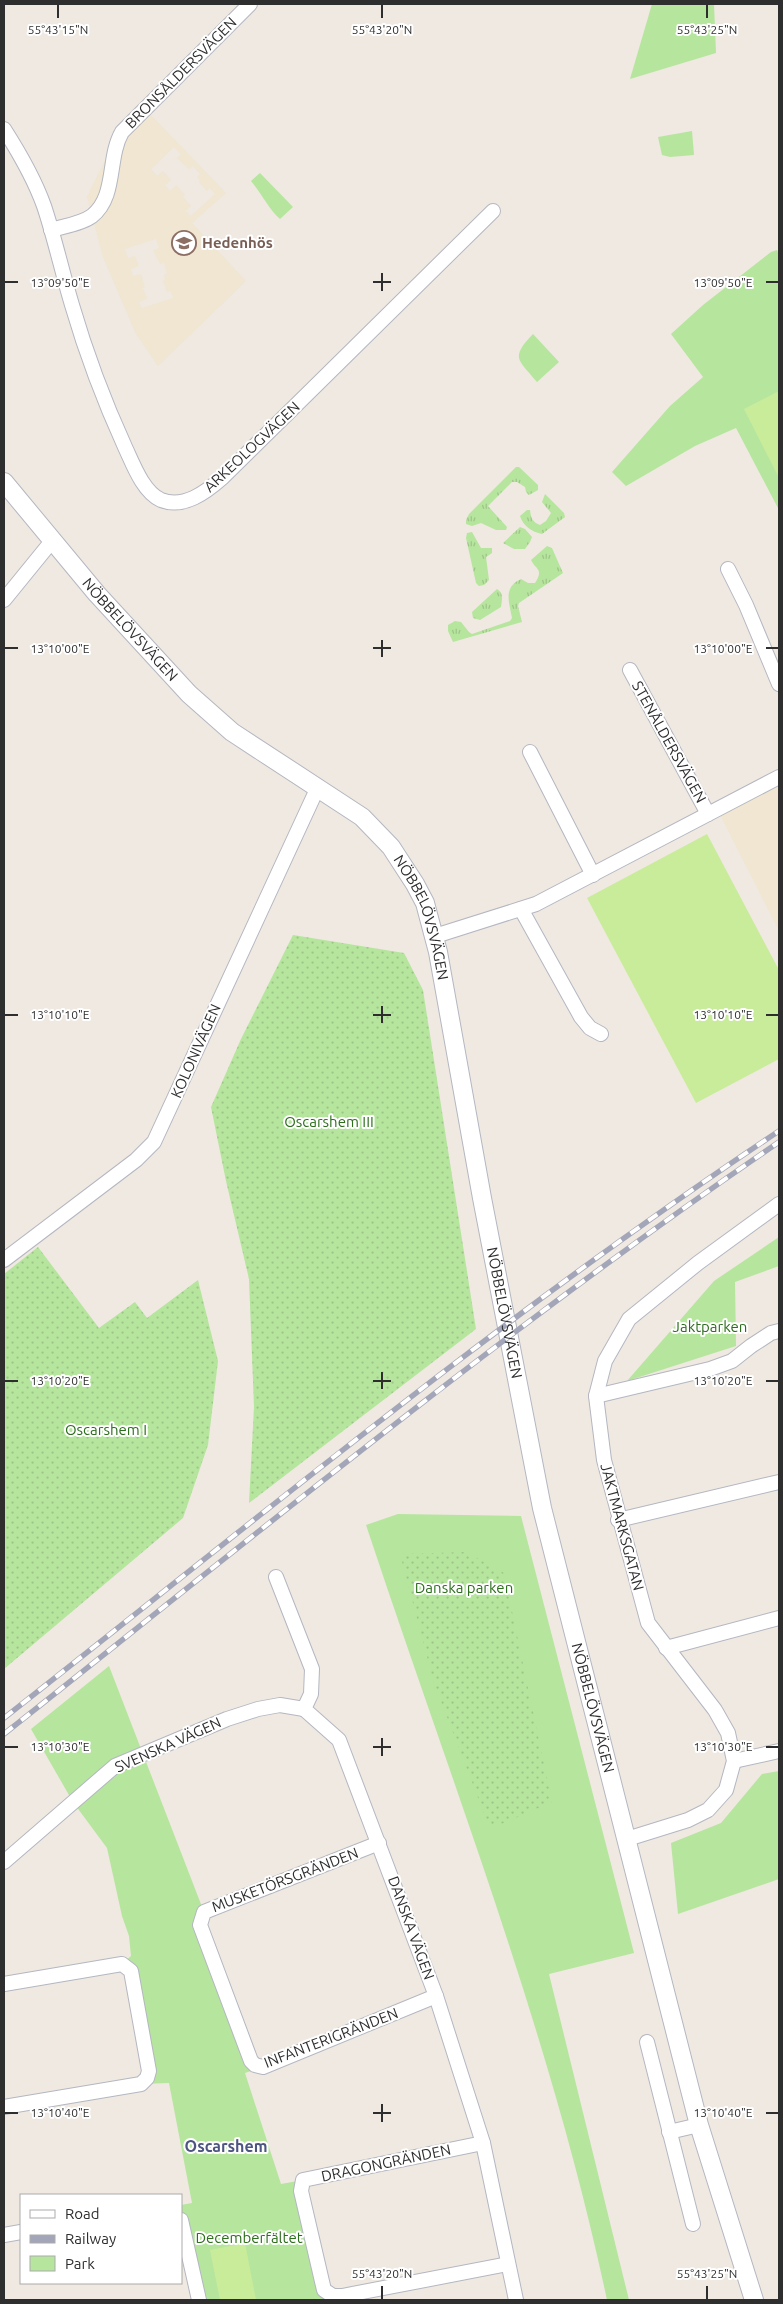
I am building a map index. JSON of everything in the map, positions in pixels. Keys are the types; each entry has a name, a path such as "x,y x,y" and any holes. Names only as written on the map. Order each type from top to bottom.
{"street":[{"name":"BRONSÅLDERSVÄGEN","path":"51,230 83,221 92,216 106,196 114,151 122,132 250,4"},
{"name":"ARKEOLOGVÄGEN","path":"4,129 31,175 51,230 84,344 116,426 144,483 153,494 162,500 174,502 189,500 206,492 219,481 493,211"},
{"name":"NÖBBELÖVSVÄGEN","path":"4,482 108,606 208,712 232,732 362,817 390,847 418,890 435,936 482,1198 542,1508 699,2125 754,2300"},
{"path":"4,600 52,541"},
{"path":"728,569 779,684"},
{"name":"STENÅLDERSVÄGEN","path":"630,670 708,814"},
{"path":"530,752 593,875"},
{"name":"STENÅLDERSVÄGEN","path":"435,936 536,904 779,777"},
{"name":"KOLONIVÄGEN","path":"4,1260 136,1160 154,1142 318,788"},
{"path":"521,909 581,1018 590,1028 601,1034"},
{"name":"JAKTMARKSGATAN","path":"627,1838 688,1820 708,1810 726,1790 734,1761 728,1733 715,1710 648,1623 618,1520 604,1460 596,1396 605,1361 629,1319 698,1264 779,1204"},
{"path":"596,1396 710,1369 732,1361 751,1346 772,1333 779,1331"},
{"path":"618,1520 779,1482"},
{"path":"276,1577 312,1669 311,1694 304,1710"},
{"path":"666,1648 779,1618"},
{"name":"SVENSKA VÄGEN","path":"4,1862 114,1766 218,1722 258,1709 280,1705 304,1710"},
{"name":"DANSKA VÄGEN","path":"304,1710 339,1740 436,1996 483,2143 516,2300"},
{"path":"734,1761 779,1751"},
{"name":"MUSKETÖRSGRÄNDEN","path":"221,1982 200,1925 204,1912 379,1843"},
{"path":"4,1984 122,1964 131,1971 149,2071 147,2078 141,2084 4,2108"},
{"name":"INFANTERIGRÄNDEN","path":"221,1982 251,2061 255,2065 263,2067 436,1996"},
{"path":"647,2042 693,2224"},
{"path":"669,2132 699,2125"},
{"name":"DRAGONGRÄNDEN","path":"483,2143 303,2180 301,2191 324,2290 337,2296 508,2264"},
{"path":"182,2224 199,2300"},
{"path":"4,2235 20,2232"}],"shaded area":[{"name":"Hedenhös","path":"147,111 226,193 192,223 246,281 158,366 136,334 103,257 87,197 105,160","holes":["174,147 181,154 177,158 189,169 193,166 200,174 197,177 200,180 199,182 207,191 210,188 215,194 191,216 186,211 191,206 183,197 185,195 176,185 170,191 165,185 171,180 163,171 157,176 151,169","156,239 159,248 153,250 160,264 164,263 167,273 164,275 165,280 163,281 167,292 171,291 173,298 142,308 139,302 147,299 143,288 145,287 141,274 133,276 131,269 139,266 135,256 128,258 125,249"]},
{"path":"779,777 779,931 717,809"}],"green space":[{"path":"652,4 714,4 716,53 630,79"},
{"path":"692,131 694,155 670,157 662,155 658,137"},
{"path":"260,173 293,207 280,219 251,181"},
{"path":"777,250 779,254 779,510 736,428 695,446 626,486 612,472 670,406 703,377 671,334 703,305 771,252"},
{"path":"533,334 559,362 537,382 519,358 521,348"},
{"path":"779,391 779,478 744,409"},
{"path":"516,467 519,467 538,485 538,490 529,495 525,487 517,482 512,482 488,506 507,527 506,530 496,530 481,523 472,526 466,524 469,514"},
{"path":"545,494 564,513 565,517 542,534 528,528 520,516 527,510 530,510 531,517 535,523 540,525 546,521 551,513 542,502"},
{"path":"520,527 525,529 532,537 525,549 514,549 503,543"},
{"path":"472,532 481,548 492,548 492,553 486,557 489,580 484,585 479,586 476,583 466,538 467,533"},
{"path":"547,546 552,548 563,573 519,603 522,622 453,642 448,631 448,625 455,621 461,622 472,634 510,621 512,618 509,591 515,582 521,579 528,583 535,583 539,572 531,560"},
{"path":"497,589 502,595 501,607 480,620 473,618 472,612"},
{"path":"707,834 779,970 779,1059 696,1103 587,898"},
{"name":"Oscarshem III","path":"293,935 404,953 423,990 476,1329 249,1503 254,1407 249,1279 211,1107 241,1039"},
{"name":"Jaktparken","path":"779,1237 779,1266 735,1282 736,1346 627,1381 714,1281"},
{"name":"Oscarshem I","path":"38,1247 99,1328 135,1302 147,1318 198,1280 218,1361 208,1445 183,1518 4,1669 4,1274"},
{"name":"Danska parken","path":"398,1514 521,1516 634,1953 549,1974 629,2300 607,2300 584,2201 558,2103 529,2006 366,1525"},
{"path":"466,1552 504,1573 552,1802 490,1829 434,1683 400,1554"},
{"name":"Decemberfältet","path":"109,1666 204,1912 201,1918 251,2061 263,2067 245,2073 281,2184 303,2180 324,2290 341,2300 199,2300 182,2224 182,2205 192,2203 169,2083 141,2084 147,2078 122,1964 131,1956 129,1936 122,1916 107,1848 73,1802 31,1729"},
{"path":"779,1771 779,1879 678,1914 671,1843 721,1823 762,1774"},
{"path":"245,2243 256,2300 220,2300 210,2250"}],"railway":[{"path":"4,1718 482,1343 679,1199 779,1131"},
{"path":"4,1734 290,1506 483,1356 580,1283 779,1142"}],"place":[{"name":"Hedenhös","path":"184,243"}],"district":[{"name":"Oscarshem","path":"226,2146"}]}
